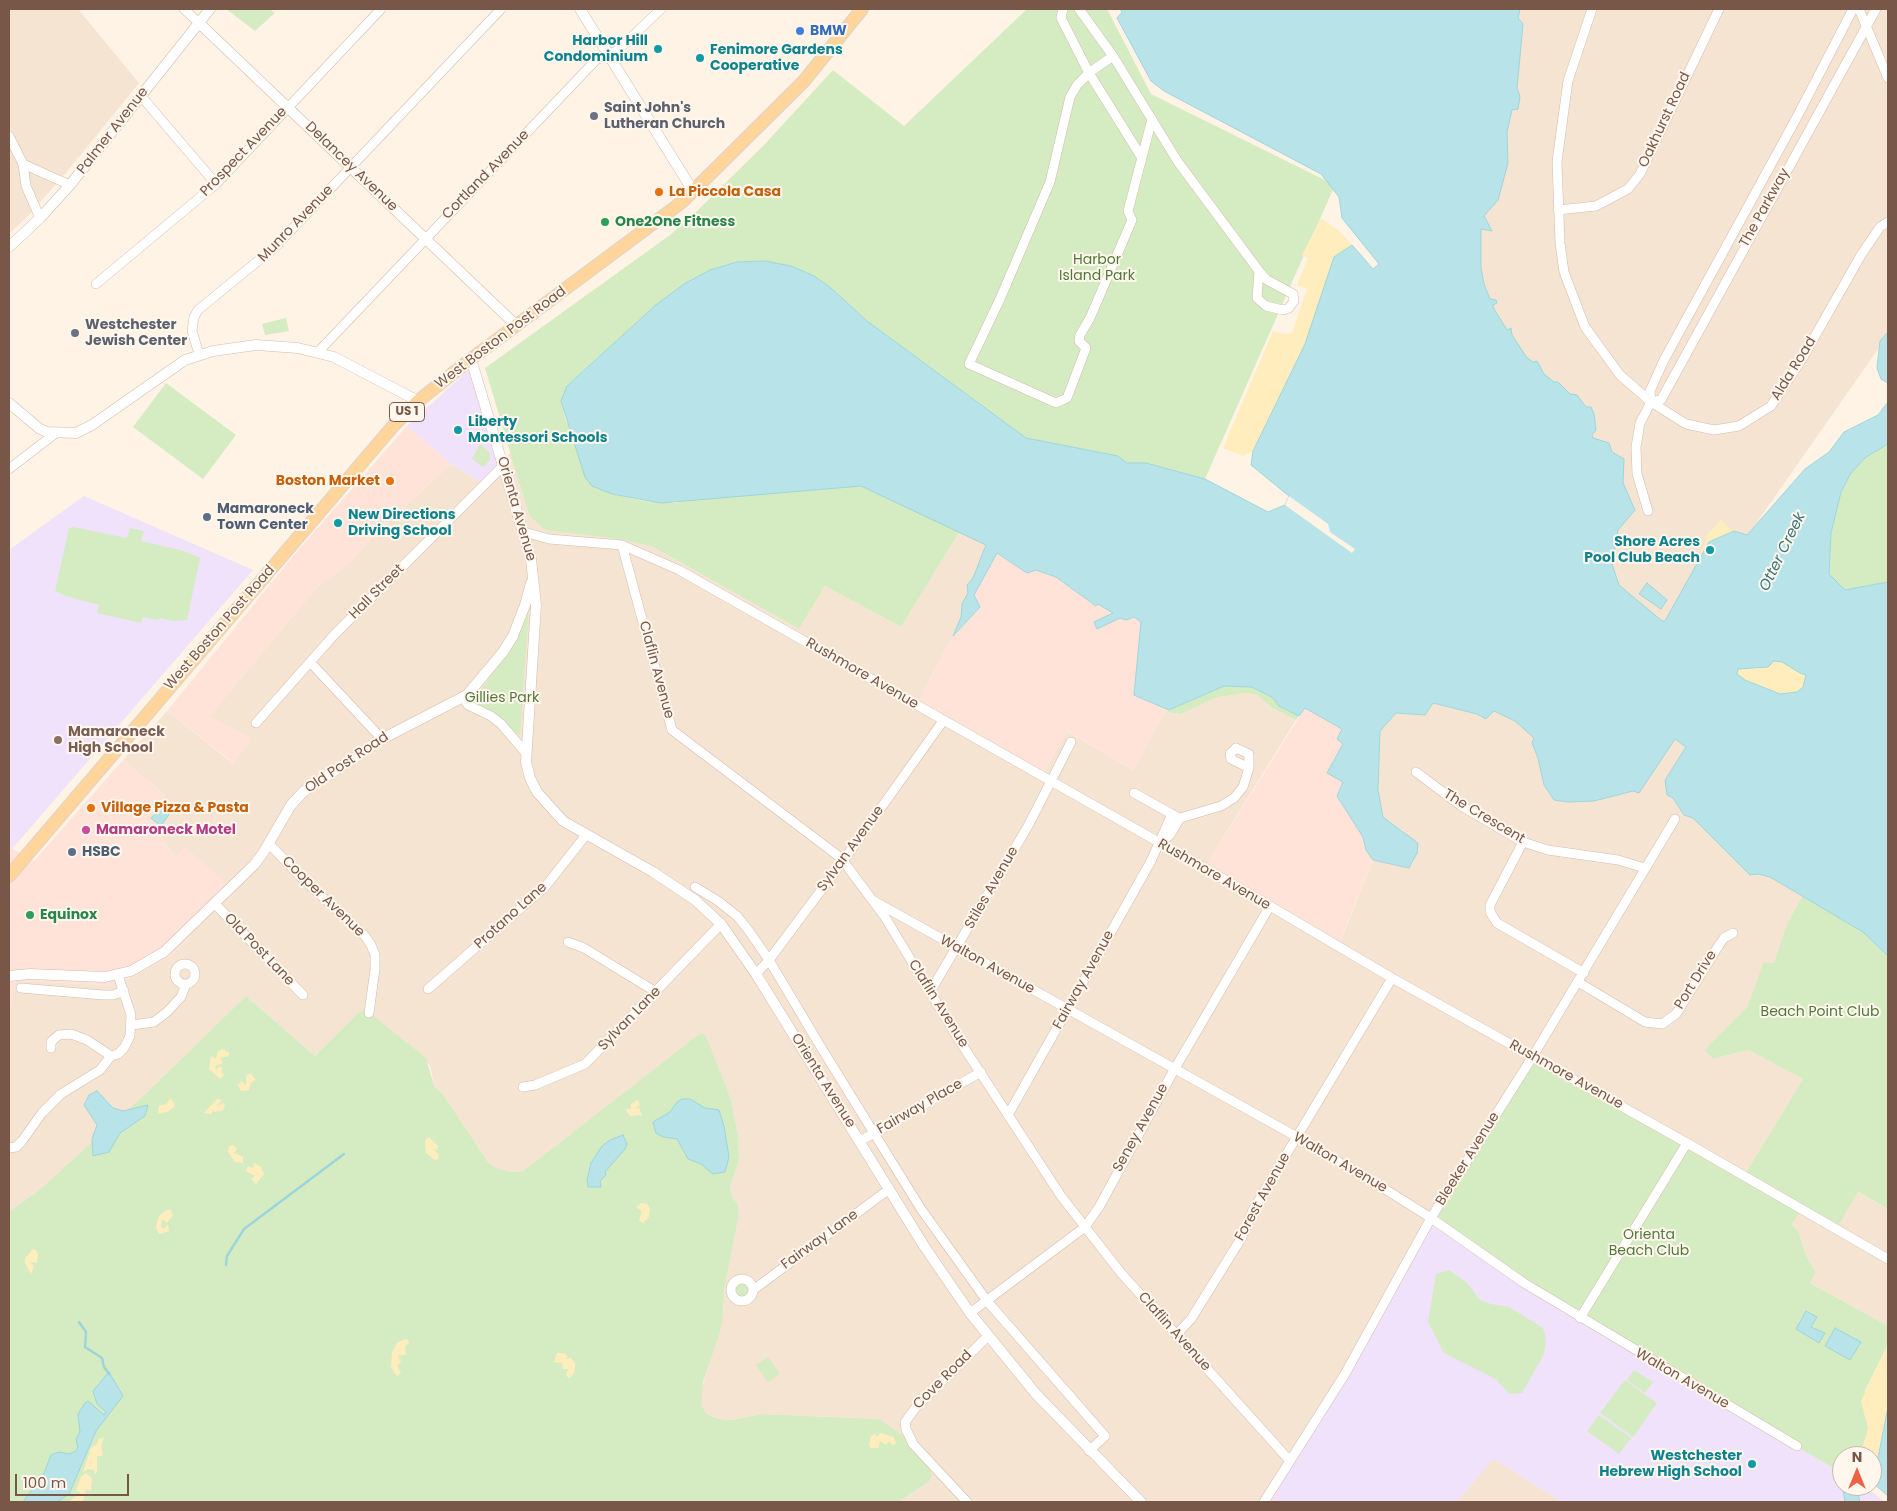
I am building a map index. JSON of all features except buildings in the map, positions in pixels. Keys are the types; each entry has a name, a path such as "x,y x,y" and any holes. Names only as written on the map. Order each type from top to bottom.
{"main road":[{"name":"West Boston Post Road","path":"9,876 362,462 418,401 471,358 659,221 693,191 804,81 862,9"}],"street":[{"name":"Delancey Avenue","path":"184,9 517,326"},
{"name":"Palmer Avenue","path":"9,247 40,218 70,185 210,9"},
{"name":"Prospect Avenue","path":"96,284 216,184 381,9"},
{"name":"Cortland Avenue","path":"318,352 596,60 618,50 661,9"},
{"path":"1063,9 1061,18 1089,73 1142,158"},
{"path":"1079,9 1113,56 1178,162 1259,271 1267,280 1292,294 1294,300 1289,308 1283,310 1266,306 1257,298 1259,271"},
{"name":"Alda Road","path":"1592,9 1568,81 1557,162 1558,210 1564,272 1585,326 1620,375 1651,402 1686,424 1714,430 1739,426 1771,406 1802,360 1861,255 1880,227 1888,222"},
{"name":"Oakhurst Road","path":"1558,210 1596,206 1628,188 1640,174 1719,9"},
{"name":"The Parkway","path":"1648,511 1637,474 1636,447 1640,423 1651,402 1650,391 1664,360 1798,116 1853,9"},
{"path":"1859,9 1888,78"},
{"name":"The Parkway","path":"1651,402 1661,400 1749,236 1876,9"},
{"name":"Munro Avenue","path":"200,354 192,331 194,317 198,310 275,247 495,10"},
{"path":"583,10 693,191"},
{"path":"1113,56 1089,73 1077,85 1070,97 1050,182 969,364 1056,403 1067,398 1086,348 1079,340 1080,335 1132,220 1128,210 1152,119"},
{"path":"141,96 216,184"},
{"path":"9,136 23,164 26,186 40,218"},
{"path":"23,164 70,185"},
{"path":"1735,228 1749,236"},
{"path":"1727,245 1740,253"},
{"path":"9,403 40,429 56,433 85,430 170,369 200,354 256,345 280,346 318,352 334,357 418,401"},
{"name":"Orienta Avenue","path":"471,358 524,532 533,575 536,605 526,753 530,778 537,792 564,821 666,880 694,900 721,924 756,974 860,1141 888,1190 970,1313 1036,1394 1089,1451 1141,1502"},
{"path":"9,470 56,433"},
{"name":"Hall Street","path":"256,723 341,628 504,466"},
{"name":"Rushmore Avenue","path":"524,532 549,539 622,545 680,570 1050,783 1270,906 1392,978 1687,1143 1888,1259"},
{"name":"Claflin Avenue","path":"622,545 672,730 843,861 871,899 1061,1196 1121,1273 1290,1462"},
{"name":"Old Post Road","path":"9,976 30,974 93,978 118,975 164,952 254,865 290,805 303,792 382,739 467,695 503,652 513,636 525,605 533,575"},
{"path":"310,662 382,739"},
{"path":"467,695 465,700 468,705 491,716 501,724 526,753"},
{"name":"Sylvan Avenue","path":"756,974 769,960 843,861 943,721"},
{"name":"Stiles Avenue","path":"930,992 1028,826 1071,742"},
{"path":"1134,793 1176,816 1221,806 1234,798 1243,787 1249,768"},
{"name":"The Crescent","path":"1416,772 1460,805 1523,842 1548,850 1618,860 1645,868"},
{"name":"Fairway Avenue","path":"1008,1115 1160,844 1170,836 1176,816"},
{"name":"Bleeker Avenue","path":"1264,1502 1346,1374 1431,1218 1584,973 1675,819"},
{"name":"Protano Lane","path":"428,990 545,887 586,835"},
{"path":"1523,842 1490,905 1490,912 1497,923 1584,973"},
{"name":"Cooper Avenue","path":"268,844 365,936 371,945 375,955 375,969 368,1013"},
{"name":"Orienta Avenue","path":"695,887 718,901 737,916 769,960 921,1209 987,1301 1105,1436 1089,1451"},
{"name":"Walton Avenue","path":"871,899 1174,1070 1297,1137 1431,1218 1524,1283 1580,1318 1797,1446"},
{"name":"Old Post Lane","path":"215,904 303,995"},
{"name":"Seney Avenue","path":"970,1313 1085,1227 1270,906"},
{"name":"Sylvan Lane","path":"523,1087 535,1085 585,1064 721,924"},
{"name":"Port Drive","path":"1578,982 1645,1022 1662,1024 1676,1014 1719,945 1724,938 1733,933"},
{"path":"568,942 584,948 656,992"},
{"path":"9,1148 16,1147 22,1141 42,1113 62,1094 100,1070 110,1056 118,1054 126,1045 132,1025 118,975"},
{"name":"Forest Avenue","path":"1177,1334 1191,1319 1242,1237 1254,1210 1392,978"},
{"path":"132,1025 154,1022 171,1009 182,997 186,984"},
{"path":"21,988 103,995 113,995 124,991"},
{"path":"51,1048 51,1042 59,1035 71,1034 110,1056"},
{"path":"808,1057 822,1049"},
{"name":"Fairway Place","path":"860,1141 981,1072"},
{"path":"1580,1318 1687,1143"},
{"name":"Fairway Lane","path":"753,1290 888,1190"},
{"name":"Cove Road","path":"966,1501 913,1444 906,1429 908,1415 988,1336"}],"shaded area":[{"path":"9,9 78,9 139,83 65,174 29,215 9,234"},
{"path":"1455,9 1888,9 1888,335 1669,648 1600,597 1396,122"},
{"path":"471,368 501,463 482,483 451,464 407,426"},
{"path":"407,426 451,464 376,533 347,565 318,586 209,716 252,738 233,766 228,763 230,760 167,711 295,554"},
{"path":"511,452 529,515 653,547 799,629 825,586 901,627 960,531 987,545 962,604 961,617 953,636 922,694 1041,776 1067,731 1133,770 1165,712 1181,714 1218,697 1247,693 1257,695 1272,708 1296,720 1208,862 1340,943 1373,860 1409,868 1414,861 1404,831 1383,817 1378,790 1380,731 1396,713 1425,715 1433,703 1477,714 1486,719 1494,711 1515,721 1535,738 1532,743 1538,758 1544,785 1554,800 1568,802 1594,801 1633,791 1674,739 1686,747 1665,780 1667,795 1673,798 1684,815 1693,818 1750,875 1758,874 1770,877 1802,896 1786,926 1774,963 1763,963 1747,1007 1704,1050 1713,1059 1748,1050 1803,1079 1742,1179 1298,1456 1271,1502 898,1502 929,1482 932,1475 930,1468 879,1419 762,1414 731,1420 719,1419 707,1414 701,1405 700,1395 723,1315 724,1291 738,1220 738,1205 732,1196 730,1188 739,1160 738,1136 731,1100 701,1033 523,1171 511,1172 494,1167 488,1162 443,1094 434,1086 430,1065 359,1012 315,1056 246,996 141,1098 39,1190 9,1212 9,1011 15,981 107,985 128,979 169,957 189,940 181,934 185,848 176,857 146,818 165,795 123,760 167,711 230,761 233,766 209,716 318,586 347,565 376,533 451,464 482,483"},
{"name":"Mamaroneck High School","path":"84,496 253,570 12,849 9,847 9,550"},
{"path":"997,553 1027,573 1036,570 1056,577 1096,606 1098,604 1120,618 1126,620 1134,617 1142,622 1134,695 1169,710 1165,712 1133,770 1068,731 1040,776 917,704 953,636 980,607 974,595"},
{"path":"1305,708 1342,729 1343,782 1337,796 1363,837 1366,850 1373,860 1339,944 1208,862"},
{"path":"123,760 165,795 146,818 176,857 185,847 227,883 181,934 190,940 169,957 127,979 107,985 15,981 10,1012 9,847 34,861"},
{"path":"1857,1192 1888,1209 1888,1326 1810,1283 1816,1273 1806,1255 1799,1233 1792,1224 1798,1212"},
{"path":"1433,1220 1584,1324 1832,1467 1832,1496 1878,1496 1885,1502 1562,1502 1493,1459 1457,1502 1271,1502"},
{"path":"1493,1458 1562,1502 1457,1502"}],"green space":[{"path":"226,9 270,9 275,13 255,31"},
{"name":"Harbor Island Park","path":"1027,9 1107,9 1151,94 1335,185 1205,479 1146,463 1127,463 1118,456 1026,438 867,321 831,288 814,276 791,266 765,261 737,262 710,270 684,284 657,304 567,386 561,401 566,421 612,494 644,501 675,503 702,498 861,486 960,531 901,627 825,586 799,629 653,547 620,539 545,530 529,515 485,368 670,235 764,145 833,70 904,126"},
{"path":"286,318 289,331 265,335 262,324"},
{"path":"166,383 236,435 203,479 133,427"},
{"path":"480,444 489,452 490,460 483,467 472,459"},
{"path":"1888,444 1888,582 1845,590 1829,574 1831,533 1841,492 1851,473 1866,457"},
{"path":"73,527 127,538 130,528 144,531 141,541 184,551 200,558 187,620 173,621 160,618 158,620 143,617 141,623 97,613 99,605 55,591 69,528"},
{"name":"Gillies Park","path":"529,608 520,735 471,702 485,685"},
{"path":"1224,686 1252,687 1272,697 1279,706 1299,716 1296,720 1272,708 1257,695 1247,693 1218,697 1181,714 1165,712"},
{"name":"Orienta Beach Club","path":"1802,896 1863,932 1888,956 1888,1209 1858,1192 1835,1231 1799,1213 1792,1224 1799,1233 1806,1255 1816,1273 1810,1283 1888,1326 1888,1344 1865,1391 1868,1429 1863,1446 1832,1446 1832,1467 1584,1324 1433,1220 1534,1059 1742,1179 1803,1079 1748,1050 1713,1059 1704,1050 1747,1007 1763,963 1774,963 1786,926"},
{"path":"246,996 315,1056 359,1012 365,1010 426,1058 434,1086 443,1094 488,1162 494,1167 511,1172 523,1171 694,1038 701,1033 706,1036 731,1100 738,1136 739,1160 730,1188 732,1196 738,1205 738,1220 724,1291 720,1332 703,1382 701,1405 707,1414 719,1419 731,1420 762,1414 879,1419 904,1436 930,1468 932,1475 929,1482 898,1502 9,1502 9,1212 39,1190 141,1098"},
{"path":"1449,1270 1467,1283 1480,1300 1509,1307 1543,1328 1546,1338 1544,1354 1522,1393 1509,1394 1496,1379 1444,1353 1428,1322 1436,1274"},
{"path":"742,1282 748,1284 750,1290 748,1296 742,1298 736,1296 734,1290 736,1284"},
{"path":"768,1357 780,1374 768,1382 756,1365"},
{"path":"1634,1370 1653,1382 1645,1393 1627,1380"},
{"path":"1625,1380 1657,1403 1633,1437 1600,1413"},
{"path":"1599,1415 1631,1438 1619,1454 1587,1431"}],"sand":[{"path":"1321,218 1339,231 1352,245 1334,257 1305,344 1253,451 1243,456 1223,448 1273,331 1284,334 1292,333 1307,289 1297,285 1308,258 1302,255"},
{"name":"Shore Acres Pool Club Beach","path":"1721,520 1738,536 1699,565 1696,561 1707,540 1705,537"},
{"path":"1774,661 1782,662 1807,675 1803,687 1797,692 1780,694 1745,680 1736,674 1738,669 1757,669"},
{"path":"222,1049 229,1053 229,1056 220,1058 223,1063 215,1066 216,1070 220,1066 223,1068 221,1072 224,1075 220,1079 209,1069 211,1056 216,1059 218,1051"},
{"path":"250,1073 256,1080 251,1082 249,1090 241,1091 238,1085 242,1081 246,1086 246,1076"},
{"path":"171,1098 175,1106 167,1112 158,1114 159,1106 166,1104"},
{"path":"217,1099 222,1100 216,1107 223,1103 225,1106 223,1110 215,1112 213,1110 212,1114 204,1113"},
{"path":"638,1100 640,1105 635,1109 639,1108 642,1115 630,1116 625,1109 631,1109 631,1104"},
{"path":"429,1137 438,1146 437,1150 432,1149 439,1154 438,1159 435,1160 426,1153 425,1140"},
{"path":"233,1145 237,1149 234,1153 243,1157 243,1163 235,1162 228,1152 229,1146"},
{"path":"254,1163 261,1167 264,1174 256,1184 251,1179 255,1176 246,1171 248,1166 253,1168"},
{"path":"641,1203 647,1204 650,1208 649,1217 643,1223 639,1220 642,1211 636,1207"},
{"path":"166,1210 171,1210 173,1215 167,1223 162,1219 161,1227 163,1229 168,1225 169,1231 159,1234 156,1228 157,1222 159,1216"},
{"path":"33,1249 36,1250 38,1255 37,1263 30,1262 34,1266 31,1274 25,1263 25,1258"},
{"path":"405,1339 409,1343 405,1347 406,1355 398,1355 401,1362 397,1366 401,1373 397,1376 391,1368 392,1352 397,1343"},
{"path":"1888,1344 1888,1407 1880,1446 1863,1446 1868,1429 1861,1401"},
{"path":"557,1353 563,1353 568,1356 566,1359 571,1358 575,1363 575,1371 570,1378 566,1376 568,1369 563,1369 562,1363 554,1362"},
{"path":"880,1433 894,1437 896,1444 892,1445 889,1441 886,1445 880,1441 878,1448 871,1448 869,1445 871,1436 875,1434 877,1437"},
{"path":"104,1438 101,1446 103,1454 102,1456 97,1456 97,1472 95,1474 94,1470 88,1469 83,1472 91,1448 97,1444 99,1439"},
{"path":"86,1473 92,1478 91,1491 86,1489 83,1502 68,1502 81,1493 76,1490 81,1477"}],"water":[{"name":"Otter Creek","path":"1120,9 1520,9 1518,18 1523,24 1517,88 1520,97 1518,109 1512,110 1507,132 1508,163 1498,200 1484,216 1492,231 1481,229 1481,268 1484,284 1490,299 1496,300 1497,303 1493,305 1494,309 1507,330 1511,328 1512,335 1527,358 1533,362 1537,361 1544,374 1554,382 1558,382 1570,394 1577,395 1586,407 1591,407 1596,430 1592,435 1593,438 1609,443 1612,452 1624,459 1623,483 1635,510 1618,530 1612,564 1619,585 1662,621 1665,621 1709,542 1734,531 1747,535 1805,469 1829,452 1844,432 1878,415 1888,402 1888,444 1866,457 1851,473 1841,492 1831,533 1829,574 1845,590 1888,582 1888,956 1863,932 1770,877 1758,874 1750,875 1693,818 1684,815 1673,798 1667,795 1665,780 1686,747 1675,739 1639,793 1633,791 1594,801 1568,802 1554,800 1544,785 1538,758 1532,743 1534,738 1515,721 1494,711 1486,719 1477,714 1433,703 1425,715 1396,713 1380,731 1378,790 1383,817 1418,843 1417,853 1409,868 1373,860 1366,850 1363,837 1337,796 1343,782 1327,773 1343,744 1337,739 1342,729 1305,708 1299,716 1279,706 1272,697 1252,687 1224,686 1169,710 1134,695 1141,622 1134,617 1126,620 1120,618 1097,629 1094,622 1113,613 1098,604 1096,606 1056,577 1036,570 1027,573 997,553 974,595 980,607 953,636 961,617 962,604 968,593 967,585 973,578 986,545 861,486 661,503 612,494 592,486 585,477 561,401 567,386 657,304 684,284 710,270 737,262 765,261 791,266 814,276 831,288 867,321 1026,438 1118,456 1127,463 1146,463 1205,479 1268,512 1285,505 1289,496 1251,465 1253,451 1305,344 1334,257 1352,245 1373,269 1379,264 1342,218 1339,197 1321,174 1164,91 1151,81 1117,18 1122,12","holes":["1774,661 1782,662 1806,675 1803,687 1797,692 1780,694 1745,680 1737,674 1738,669 1768,667"]},
{"path":"1888,332 1888,383 1881,379 1877,368 1880,341"},
{"path":"1647,583 1667,600 1661,609 1639,594"},
{"path":"166,803 173,809 161,826 151,818"},
{"path":"97,1091 113,1108 123,1111 148,1105 145,1116 120,1133 109,1152 93,1156 92,1139 97,1125 84,1105 89,1095"},
{"path":"682,1099 690,1099 705,1108 719,1110 724,1126 729,1157 725,1172 713,1174 701,1164 688,1159 677,1139 663,1137 656,1133 653,1122 670,1112 677,1102"},
{"path":"623,1135 627,1144 625,1149 605,1172 606,1175 600,1181 601,1187 588,1187 587,1180 591,1163 602,1146 610,1140"},
{"path":"1806,1311 1817,1317 1811,1327 1825,1333 1819,1343 1796,1329"},
{"path":"1835,1328 1861,1342 1850,1360 1825,1346"},
{"path":"109,1372 123,1396 96,1431 69,1494 57,1502 23,1502 44,1473 51,1455 59,1452 69,1454 76,1451 78,1447 76,1439 80,1432 78,1414 85,1403 88,1401 104,1415 106,1412 97,1404 93,1391"},
{"path":"1888,1407 1888,1496 1882,1491 1882,1446 1880,1446"},
{"path":"1844,1496 1859,1496 1860,1502 1845,1502"}],"pier":[{"path":"1289,496 1328,524 1330,532 1355,549 1352,553 1285,505"}],"waterway":[{"path":"226,1265 227,1256 244,1229 344,1154"},
{"path":"79,1322 86,1332 85,1347 102,1358 104,1367 109,1374"}],"place":[{"name":"BMW","path":"800,31"},
{"name":"Harbor Hill Condominium","path":"658,49"},
{"name":"Fenimore Gardens Cooperative","path":"700,58"},
{"name":"Saint John's Lutheran Church","path":"594,116"},
{"name":"La Piccola Casa","path":"659,192"},
{"name":"One2One Fitness","path":"605,222"},
{"name":"Westchester Jewish Center","path":"75,333"},
{"name":"Liberty Montessori Schools","path":"458,430"},
{"name":"Boston Market","path":"390,481"},
{"name":"Mamaroneck Town Center","path":"207,517"},
{"name":"New Directions Driving School","path":"338,523"},
{"name":"Shore Acres Pool Club Beach","path":"1710,550"},
{"name":"Mamaroneck High School","path":"58,740"},
{"name":"Village Pizza & Pasta","path":"91,808"},
{"name":"Mamaroneck Motel","path":"86,830"},
{"name":"HSBC","path":"72,852"},
{"name":"Equinox","path":"30,915"},
{"name":"Westchester Hebrew High School","path":"1752,1464"}],"park label":[{"name":"Beach Point Club","path":"1820,1012"}]}
